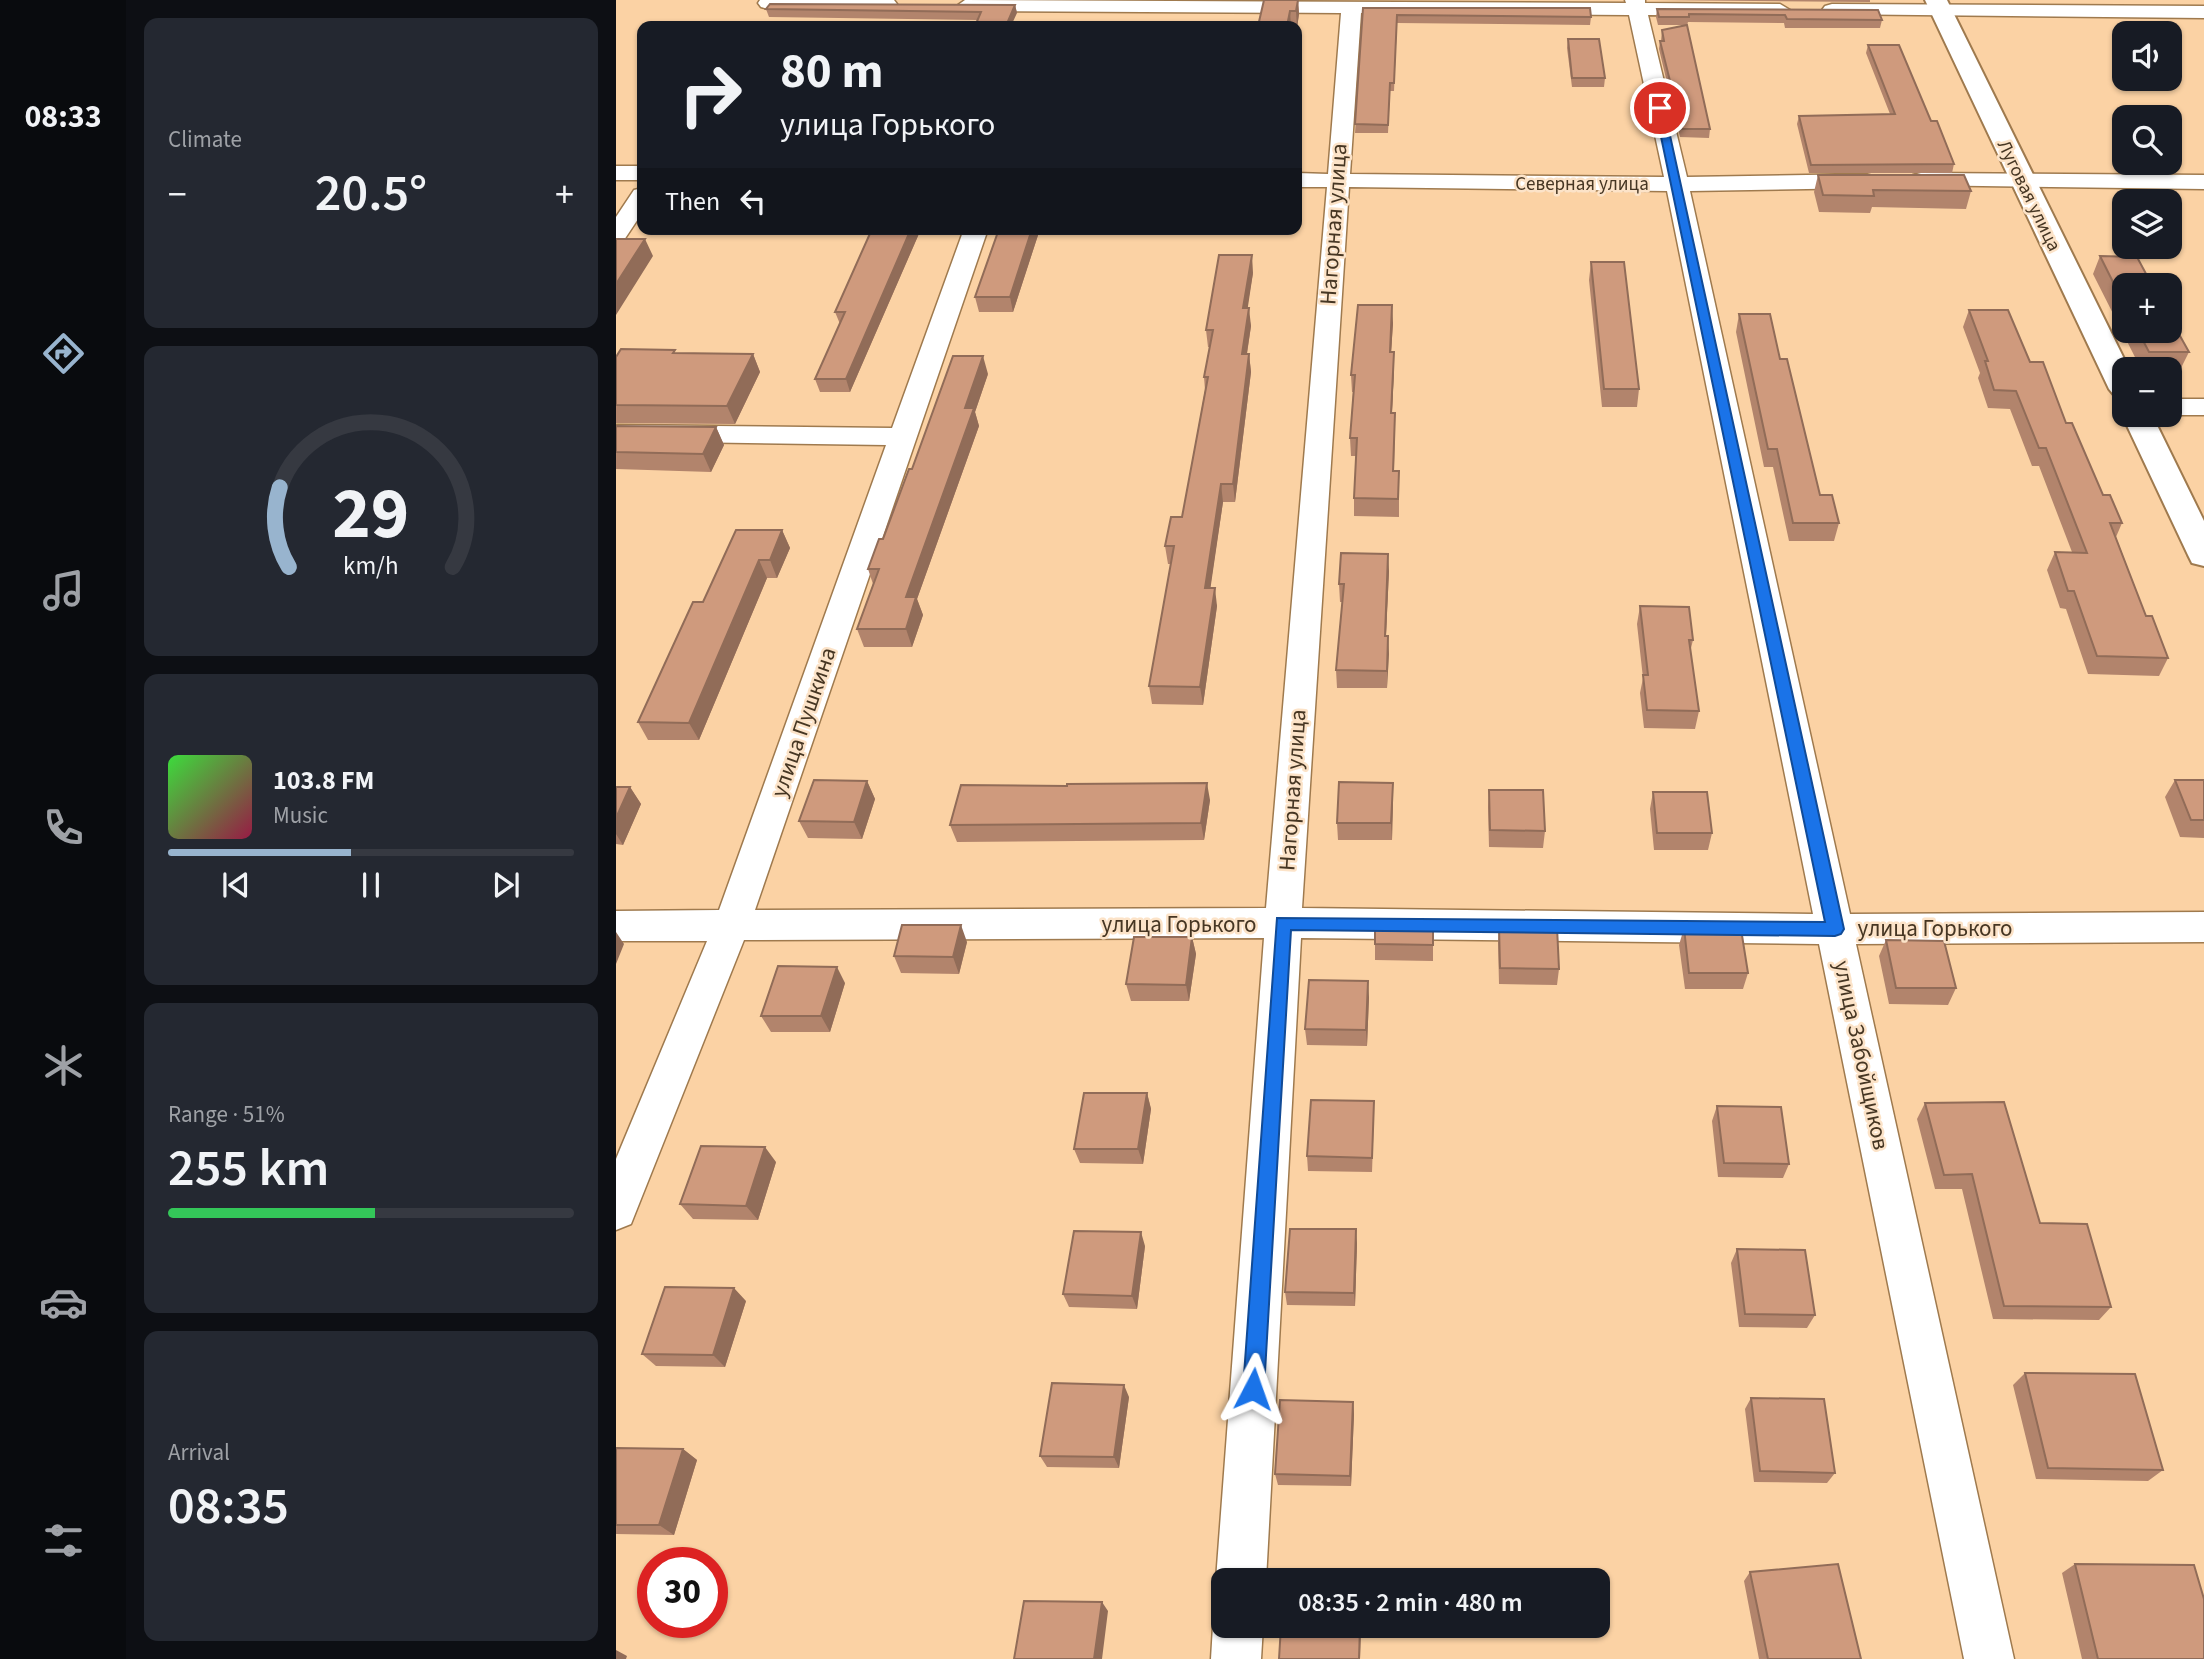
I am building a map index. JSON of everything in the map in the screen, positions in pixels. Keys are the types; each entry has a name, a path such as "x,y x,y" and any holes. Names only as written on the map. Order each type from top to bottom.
{"main road":[{"name":"Луговая улица","path":"1939,6 2112,364"},
{"path":"2143,427 2204,555"}],"street":[{"path":"1058,21 1066,3"},
{"name":"Нагорная улица","path":"1242,1568 1283,923 1351,4"},
{"path":"944,5 1636,4 1810,10 1939,6 2204,12"},
{"name":"улица Забойщиков","path":"1636,4 1989,1659"},
{"path":"767,6 903,5"},
{"path":"616,173 637,173"},
{"name":"Северная улица","path":"1302,180 1676,184 2021,178 2204,181"},
{"path":"616,235 637,203"},
{"name":"улица Пушкина","path":"616,1210 731,927 974,235"},
{"path":"2182,407 2204,407"},
{"path":"616,433 904,437"},
{"name":"улица Горького","path":"616,926 1283,923 1835,929 2204,927"},
{"path":"1236,1659 1237,1638"}],"building":[{"path":"1264,0 1298,0 1296,11 1290,11 1288,21 1259,21"},
{"path":"770,4 1015,5 1008,21 977,21 981,12 766,9"},
{"path":"1363,8 1590,8 1591,17 1397,15 1394,83 1390,83 1388,125 1355,124"},
{"path":"1657,9 1878,10 1882,20 1787,19 1785,15 1689,14 1689,17 1659,17"},
{"path":"1687,25 1710,129 1682,129 1660,41 1664,41 1662,30"},
{"path":"1568,39 1599,39 1605,78 1572,78"},
{"path":"1868,45 1899,45 1931,121 1937,121 1954,164 1811,165 1799,116 1895,114"},
{"path":"1818,175 1964,175 1971,191 1873,190 1874,196 1823,195"},
{"path":"869,235 908,235 846,379 815,379 845,312 835,312"},
{"path":"997,235 1030,235 1010,297 975,297"},
{"path":"616,239 645,239 616,284"},
{"path":"1219,255 1252,255 1243,308 1249,308 1242,354 1249,354 1233,484 1221,484 1205,588 1215,588 1200,687 1149,686 1174,546 1165,546 1171,517 1182,517 1208,377 1204,377 1213,330 1206,330"},
{"path":"2100,256 2138,259 2146,273 2112,273 2112,280"},
{"path":"1591,262 1624,262 1639,389 1604,389"},
{"path":"1358,305 1392,305 1390,352 1394,352 1391,413 1395,413 1393,471 1399,471 1398,499 1354,498 1357,438 1350,438 1355,375 1351,375"},
{"path":"1969,310 2008,310 2030,362 2043,362 2066,423 2072,423 2103,495 2110,495 2122,523 2110,523 2146,616 2152,616 2168,658 2097,656 2074,591 2068,591 2055,552 2087,553 2046,448 2039,448 2016,391 1994,390 1985,361 1988,361"},
{"path":"1739,314 1770,314 1780,359 1787,359 1820,495 1832,495 1839,523 1793,523 1777,449 1768,449"},
{"path":"2182,339 2189,352 2149,352 2144,343 2182,343"},
{"path":"621,349 753,354 727,406 616,405 616,357"},
{"path":"953,356 983,356 965,408 974,408 906,597 916,597 906,629 857,629 879,569 868,569 879,539 883,539 909,469 912,469"},
{"path":"616,426 716,427 703,454 616,452"},
{"path":"736,530 782,530 770,560 759,560 689,723 638,722 693,602 703,602"},
{"path":"1341,553 1388,554 1385,636 1388,636 1387,671 1336,670 1344,584 1339,584"},
{"path":"1640,606 1689,607 1693,640 1689,640 1699,711 1647,710 1643,675 1648,675"},
{"path":"814,780 867,781 854,822 799,821"},
{"path":"2175,780 2204,780 2204,820 2191,820"},
{"path":"1339,782 1393,783 1391,823 1337,823"},
{"path":"1207,783 1201,823 950,825 961,785"},
{"path":"616,787 630,787 616,818"},
{"path":"1489,790 1543,790 1545,831 1490,830"},
{"path":"1653,792 1707,792 1712,833 1657,833"},
{"path":"902,925 961,925 953,957 894,956"},
{"path":"1375,925 1433,926 1433,945 1375,944"},
{"path":"1499,926 1557,927 1559,969 1500,968"},
{"path":"1684,928 1741,929 1748,973 1689,973"},
{"path":"1134,937 1192,937 1186,985 1126,984"},
{"path":"1886,940 1944,941 1956,988 1896,988"},
{"path":"778,966 837,967 821,1016 761,1016"},
{"path":"1309,980 1368,981 1366,1030 1305,1029"},
{"path":"1084,1093 1147,1093 1138,1149 1074,1149"},
{"path":"1311,1100 1374,1101 1372,1158 1307,1156"},
{"path":"2004,1102 2040,1223 2087,1224 2111,1307 2004,1306 1972,1174 1944,1175 1925,1103"},
{"path":"1717,1106 1781,1107 1789,1164 1724,1163"},
{"path":"701,1146 765,1147 746,1206 680,1204"},
{"path":"1290,1229 1356,1229 1354,1293 1285,1292"},
{"path":"1074,1231 1141,1232 1132,1296 1063,1294"},
{"path":"1737,1249 1805,1250 1815,1315 1745,1314"},
{"path":"665,1287 734,1288 713,1355 642,1354"},
{"path":"2025,1373 2135,1374 2163,1470 2048,1468"},
{"path":"1052,1383 1124,1385 1114,1457 1040,1456"},
{"path":"1751,1398 1824,1399 1835,1473 1760,1471"},
{"path":"1280,1400 1353,1402 1350,1476 1275,1474"},
{"path":"616,1448 683,1449 659,1525 616,1525"},
{"path":"1838,1564 1861,1659 1768,1659 1750,1572"},
{"path":"2075,1564 2194,1565 2204,1599 2204,1659 2098,1659"},
{"path":"1024,1601 1102,1602 1094,1659 1014,1659"},
{"path":"1280,1638 1360,1638 1359,1659 1279,1659"}],"route":[{"path":"1253,1389 1283,923 1835,929 1660,108"}]}
